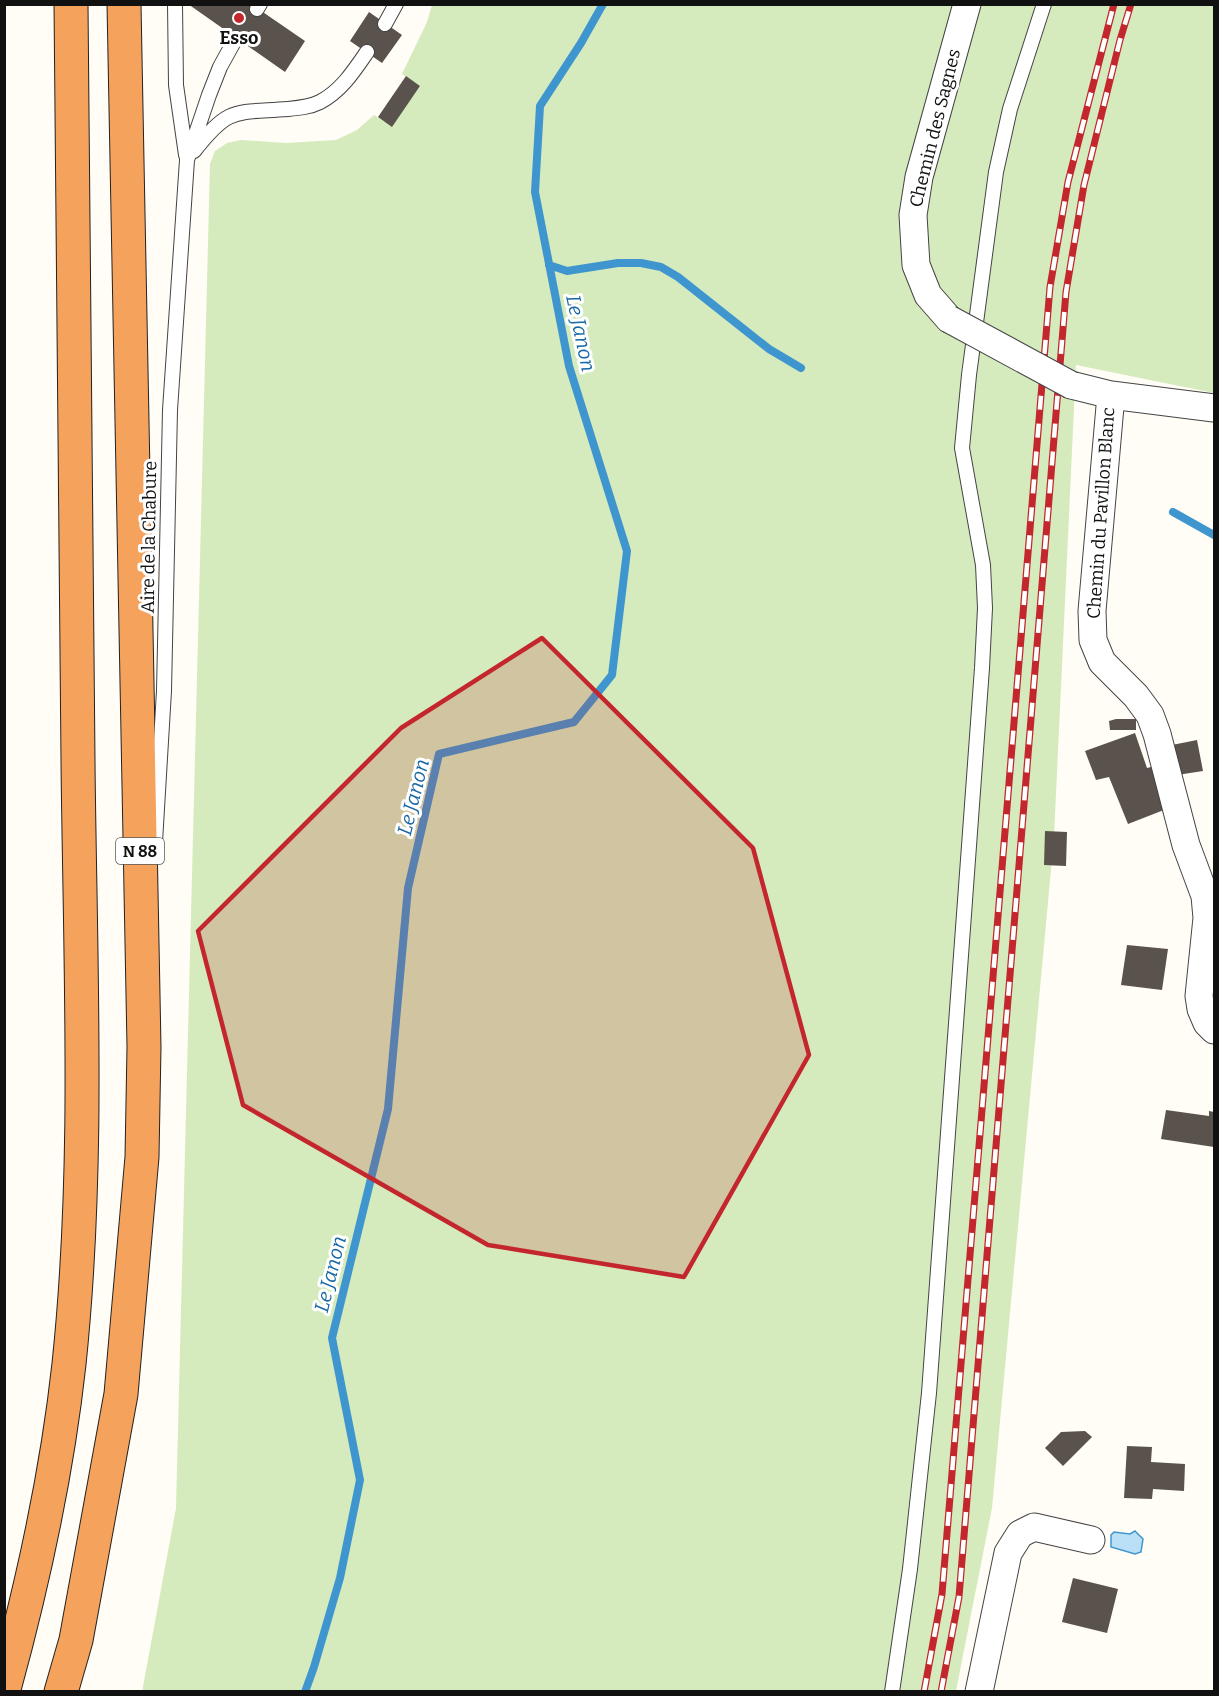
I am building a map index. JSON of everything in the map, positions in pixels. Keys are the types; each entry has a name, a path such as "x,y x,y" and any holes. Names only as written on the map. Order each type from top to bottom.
{"highway":[{"path":"4,1689 24,1615 48,1502 65,1389 77,1265 82,1165 84,1034 78,767 71,4"},
{"name":"N 88","path":"62,1692 76,1640 121,1394 142,1157 144,1047 124,4"}],"street":[{"name":"Chemin des Sagnes","path":"967,4 920,177 913,215 916,265 928,295 949,319 1071,385 1111,394 1215,408"},
{"name":"Chemin du Pavillon Blanc","path":"1111,394 1092,611 1093,640 1102,662 1136,696 1150,715 1157,734 1186,844 1204,896 1207,918 1199,996 1207,1023 1215,1030"},
{"path":"979,1692 1008,1553 1020,1534 1034,1527 1091,1540"}],"lane":[{"path":"175,4 176,85 187,160"},
{"path":"385,24 396,4"},
{"path":"892,1692 910,1569 929,1393 985,608 983,565 962,448 996,172 1010,110 1044,4"},
{"name":"Aire de la Chabure","path":"144,1047 164,691 170,410 187,160 213,86 236,38"},
{"path":"187,160 216,124 227,117 239,112 304,108 318,103 341,86 367,52"}],"highlighted area":[{"path":"542,638 753,848 809,1055 684,1277 488,1245 243,1105 198,931 401,728"}],"green space":[{"path":"432,5 1214,5 1214,393 1076,365 1054,837 992,1508 956,1691 142,1692 176,1508 210,164 215,151 227,143 241,140 286,143 336,140 357,130 374,115 392,126 420,86 402,74 427,22"}],"water":[{"path":"1135,1531 1143,1539 1141,1552 1135,1554 1111,1547 1111,1535 1114,1532 1130,1534"}],"building":[{"path":"188,4 251,4 305,41 285,72"},
{"path":"369,12 402,35 382,63 350,41"},
{"path":"406,76 420,86 392,127 378,117"},
{"path":"1136,719 1136,730 1110,730 1109,721"},
{"path":"1135,733 1147,768 1155,766 1169,808 1128,824 1109,777 1096,780 1085,751"},
{"path":"1197,740 1203,771 1177,775 1172,745"},
{"path":"1045,831 1067,832 1066,866 1044,865"},
{"path":"1127,945 1168,949 1162,990 1121,985"},
{"path":"1166,1110 1209,1116 1209,1111 1214,1112 1214,1147 1161,1139"},
{"path":"1085,1431 1092,1437 1063,1466 1045,1448 1061,1432"},
{"path":"1127,1446 1152,1447 1151,1462 1185,1464 1184,1491 1153,1489 1152,1499 1124,1498"},
{"path":"1073,1578 1118,1589 1107,1633 1062,1622"}],"waterway":[{"name":"Le Janon","path":"305,1692 340,1578 360,1480 332,1338 388,1109 408,888 439,754 574,722 612,675 627,551 569,366 535,192 540,106 603,4"},
{"path":"549,265 567,271 618,263 641,263 661,267 678,277 769,349 801,368"},
{"path":"1173,512 1214,535"}],"railway":[{"path":"924,1692 942,1594 1050,287 1068,182 1114,4"},
{"path":"941,1692 959,1597 1066,292 1084,185 1131,4"}],"place":[{"name":"Esso","path":"239,18"}]}
